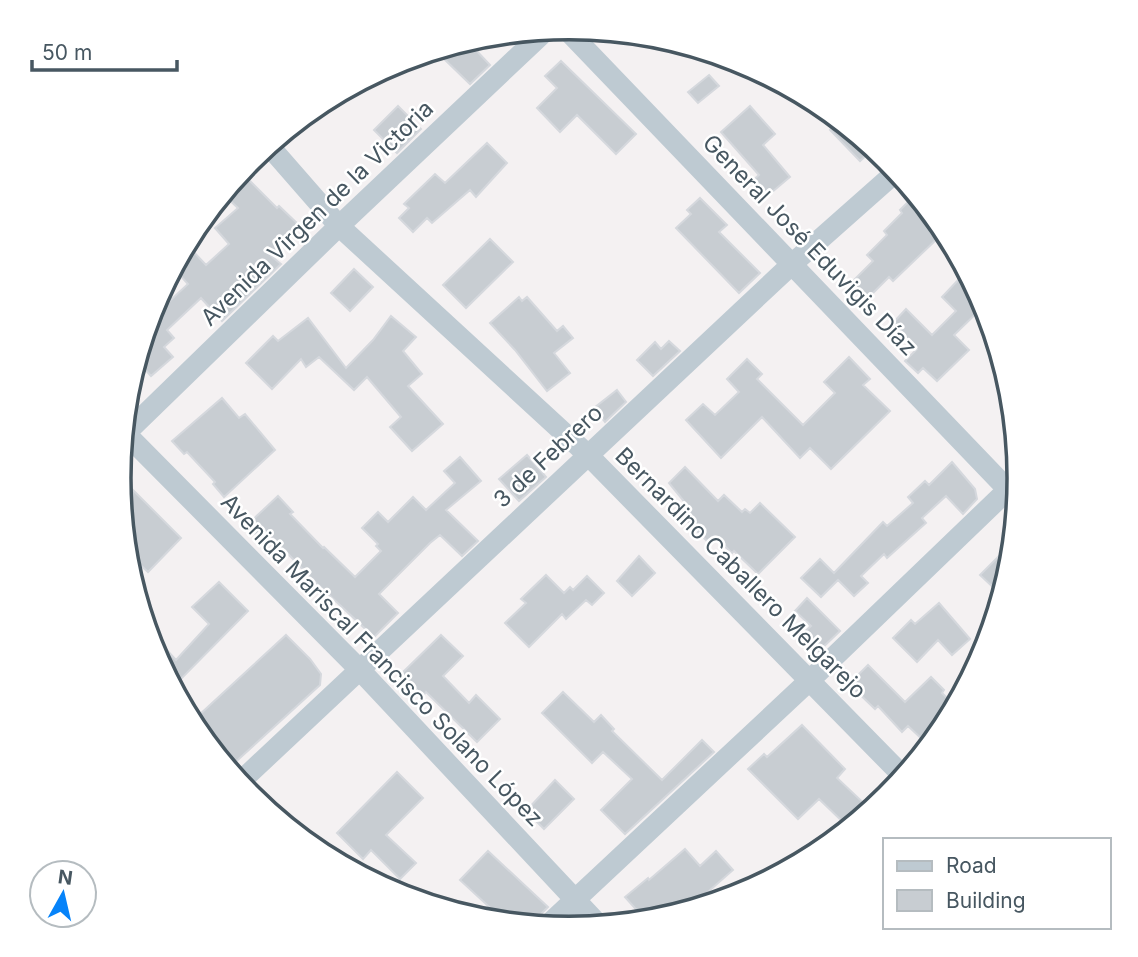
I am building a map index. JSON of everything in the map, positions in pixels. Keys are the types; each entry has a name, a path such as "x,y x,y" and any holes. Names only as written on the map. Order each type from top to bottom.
{"street":[{"name":"General José Eduvigis Díaz","path":"577,40 1007,482"},
{"name":"Avenida Virgen de la Victoria","path":"134,427 339,226 534,42"},
{"name":"Bernardino Caballero Melgarejo","path":"275,153 339,226 588,455 896,769"},
{"name":"3 de Febrero","path":"247,775 792,264 888,179"},
{"name":"Avenida Mariscal Francisco Solano López","path":"133,439 359,669 591,916"},
{"path":"557,917 1006,496"}],"building":[{"path":"476,51 490,65 470,84 444,59"},
{"path":"561,61 636,134 616,154 577,115 560,132 537,108 557,88 545,76"},
{"path":"709,75 719,86 698,103 688,92"},
{"path":"398,106 421,129 397,153 374,130"},
{"path":"750,106 775,134 763,145 790,177 766,197 752,181 759,175 721,132"},
{"path":"831,128 836,131 865,156 860,161 830,130"},
{"path":"487,143 507,163 476,197 470,190 432,223 427,218 413,232 399,218 409,208 404,204 435,174 445,183"},
{"path":"249,180 300,226 271,256 281,264 222,321 201,298 167,330 174,338 164,347 173,357 151,376 145,369 154,338 168,303 188,284 181,276 189,259 194,252 206,265 229,244 215,228 238,208 230,201"},
{"path":"700,198 727,225 719,232 760,273 739,293 676,228 691,214 687,210"},
{"path":"908,202 936,240 893,281 889,277 866,300 850,284 873,261 867,255 887,235 884,231 902,213 900,210"},
{"path":"490,239 513,262 466,308 443,285"},
{"path":"354,269 373,287 350,311 331,293"},
{"path":"959,279 975,314 954,335 969,350 937,381 923,368 918,373 905,361 917,349 892,324 906,309 932,335 956,311 942,297"},
{"path":"519,297 522,301 527,297 557,331 563,326 573,338 554,353 570,373 547,391 490,323"},
{"path":"391,316 416,337 403,351 422,374 408,386 443,424 412,451 390,427 401,417 367,377 354,390 319,357 306,367 301,359 272,389 246,363 273,336 278,341 308,318 346,368"},
{"path":"669,341 680,351 653,376 637,360 655,342 661,349"},
{"path":"849,357 870,379 863,385 890,411 831,469 810,448 800,458 762,417 721,458 686,420 703,404 715,415 739,392 727,379 747,359 762,374 757,379 803,425 835,393 824,382"},
{"path":"617,390 626,402 605,422 594,408"},
{"path":"222,398 239,418 245,414 275,450 224,497 213,484 215,482 187,452 184,454 172,441"},
{"path":"527,455 546,477 519,501 499,479"},
{"path":"460,457 481,481 446,510 478,541 462,556 440,535 430,543 379,594 398,613 374,637 269,534 262,541 247,525 278,496 293,512 290,514 355,577 381,551 376,546 378,544 362,528 378,512 388,522 413,497 426,510 455,483 444,471"},
{"path":"952,462 975,489 977,499 963,514 946,496 922,518 926,523 887,558 884,554 861,576 868,583 854,596 838,580 821,597 801,578 820,559 834,573 883,522 887,526 913,503 908,497 925,481 929,485"},
{"path":"685,467 718,501 724,495 742,512 745,509 750,513 760,503 795,537 758,574 714,536 708,542 679,513 687,505 669,483"},
{"path":"131,488 181,538 148,572 139,564 134,536"},
{"path":"1001,554 993,587 980,575"},
{"path":"639,556 655,573 632,596 617,581"},
{"path":"546,575 564,593 570,587 573,590 587,576 604,593 592,605 586,600 566,619 562,614 529,647 505,623 526,603 521,599"},
{"path":"219,582 248,611 180,680 165,648 176,660 209,624 192,607"},
{"path":"807,598 840,631 819,651 802,634 811,626 795,611"},
{"path":"939,603 970,639 952,655 938,640 917,662 893,638 911,620 915,624"},
{"path":"286,635 321,674 320,685 236,762 200,714"},
{"path":"441,635 463,656 443,676 469,703 476,695 500,719 477,742 426,692 423,696 401,674"},
{"path":"868,665 905,702 931,677 944,690 942,693 948,699 921,739 908,726 902,732 878,706 875,709 849,684"},
{"path":"563,692 594,722 601,715 614,729 612,731 662,780 702,740 714,752 625,834 601,810 632,779 603,752 592,763 542,713"},
{"path":"802,725 845,769 837,778 863,803 842,821 819,799 798,819 748,769 764,754 767,757"},
{"path":"397,772 423,798 386,835 416,863 400,879 371,850 363,859 337,833"},
{"path":"555,780 574,799 544,829 526,811"},
{"path":"685,849 700,866 716,851 733,870 705,895 637,911 625,897 648,878 649,880"},
{"path":"488,851 548,907 539,916 492,909 460,880"}]}
